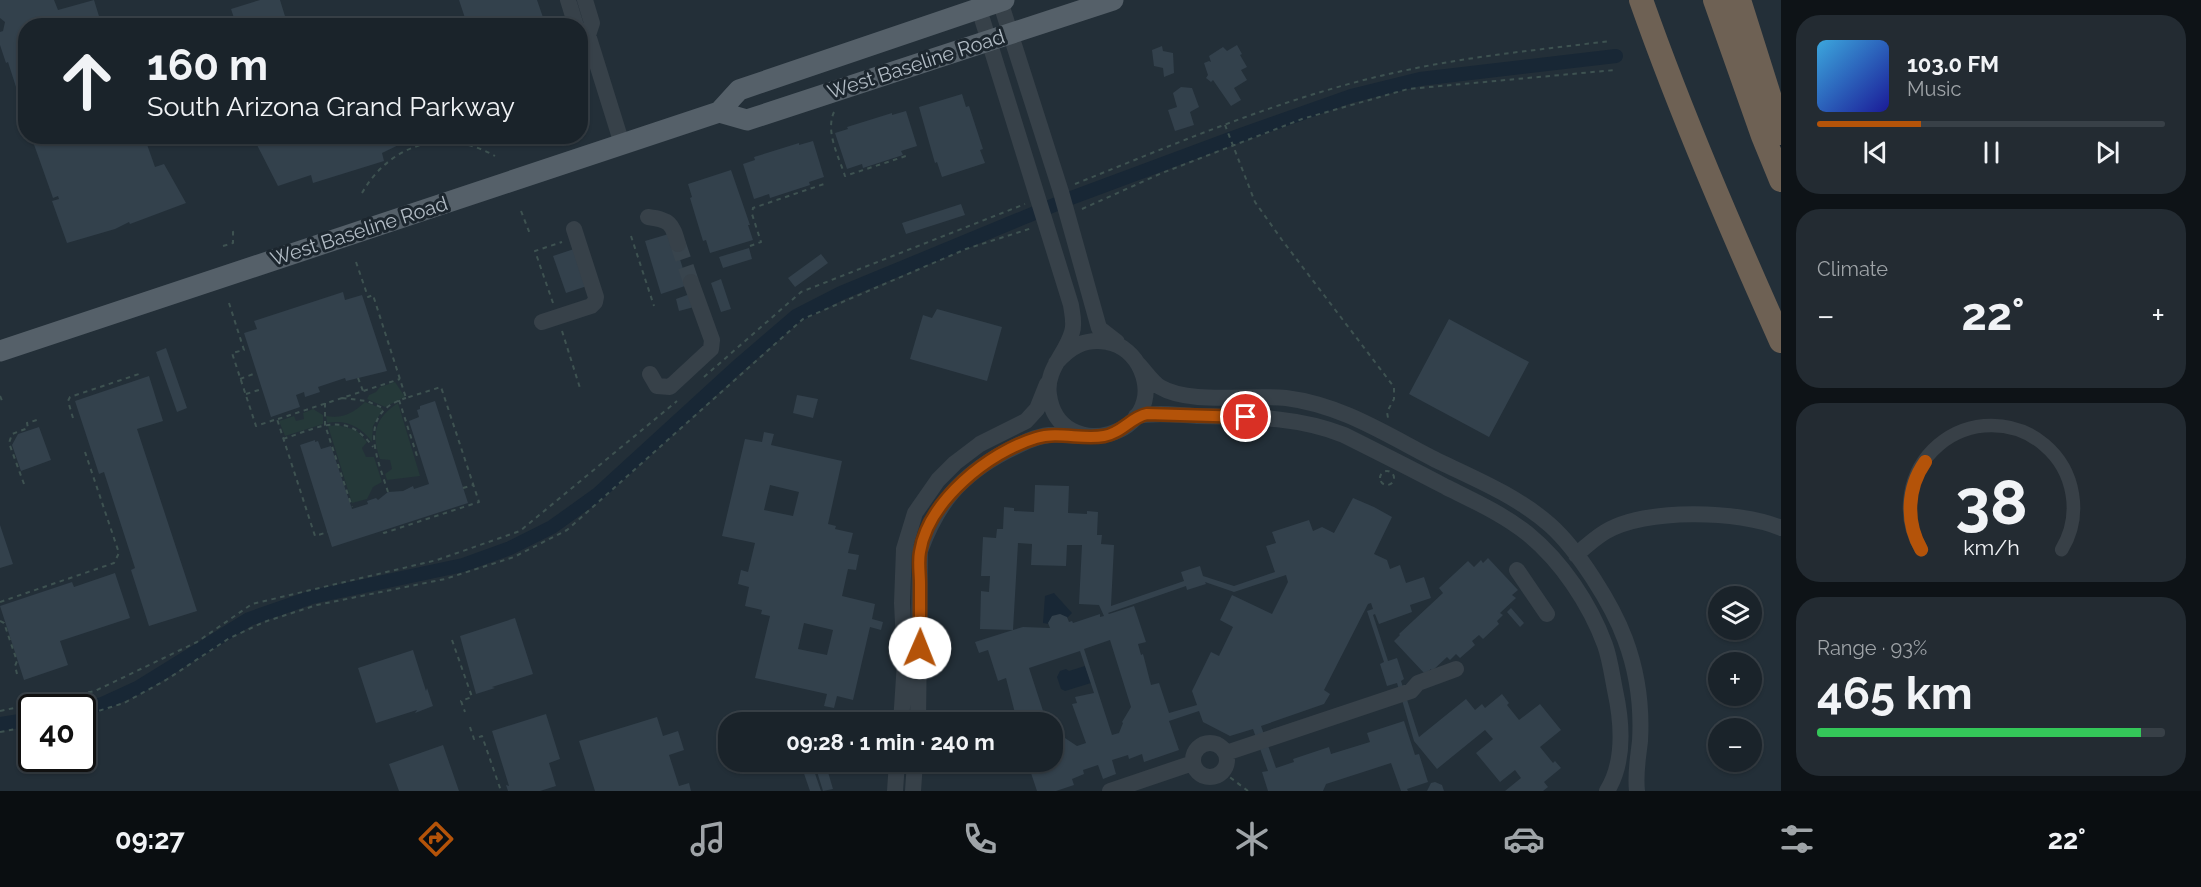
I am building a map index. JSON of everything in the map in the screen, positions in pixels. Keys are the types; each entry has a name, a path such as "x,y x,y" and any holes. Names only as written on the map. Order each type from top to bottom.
{"highway":[{"path":"1641,0 1681,104 1781,341"},
{"path":"1715,0 1781,180"},
{"path":"1739,0 1781,133"}],"main road":[{"name":"West Baseline Road","path":"719,112 747,120 1113,0"},
{"name":"West Baseline Road","path":"0,351 719,112 739,90 1002,1"}],"street":[{"path":"568,0 576,18"},
{"path":"585,0 592,23 588,26"},
{"path":"1002,1 1064,202 1099,328 1124,349 1158,386 1172,392 1229,397 1267,396 1305,401 1365,422 1528,507 1552,527 1590,572 1625,638 1639,693 1640,741 1635,774 1637,791"},
{"path":"902,712 905,662 902,603 904,549 915,513 938,480 955,463 980,444 1026,421 1037,409 1052,370 1072,333 1074,324 1071,305 979,9"},
{"path":"588,49 622,144"},
{"path":"648,217 663,219 673,226 678,244"},
{"path":"550,322 591,306 595,302 596,297 572,234"},
{"path":"650,374 657,386 670,387 711,349 712,340 691,282"},
{"path":"1089,436 1074,431 1062,422 1053,409 1048,394 1052,370 1066,351 1080,343 1095,340 1110,342 1124,349"},
{"path":"918,712 920,551 930,525 950,495 966,477 986,462 1036,438 1051,435 1102,436 1116,433 1127,426 1143,404 1144,376 1138,363"},
{"path":"1136,416 1155,414 1264,417 1299,421 1328,429 1482,505 1514,524 1541,547 1572,584 1588,610 1605,646 1616,697 1620,740 1617,773 1607,791"},
{"path":"1576,555 1606,531 1639,519 1678,515 1723,515 1781,528"},
{"path":"1517,570 1547,614"},
{"path":"1226,753 1411,691 1418,683 1456,669"},
{"path":"1205,744 1219,746 1226,753 1227,763 1223,772 1213,777 1203,776 1193,763 1195,751 1205,744"},
{"path":"1110,791 1193,763"},
{"path":"895,791 896,772"},
{"path":"913,791 914,772"}],"path":[{"path":"1064,202 1225,125 1329,89 1456,60 1610,41"},
{"path":"1064,202 1162,173 1302,118 1408,89 1615,70"},
{"path":"834,112 831,119 831,135 845,176 906,156"},
{"path":"1225,125 1255,202 1394,387 1394,399 1387,412 1390,425"},
{"path":"362,193 379,169 392,158 410,148 426,144"},
{"path":"465,144 485,150 495,156"},
{"path":"750,246 761,242 752,214 753,208 827,183"},
{"path":"520,211 530,234"},
{"path":"699,382 801,292 1041,211"},
{"path":"96,712 124,704 166,680 228,639 264,622 317,605 445,579 514,557 567,530 803,319 966,249 1041,211"},
{"path":"223,246 233,243 233,232 236,231"},
{"path":"556,312 535,251 572,234"},
{"path":"631,236 654,306"},
{"path":"356,262 368,297 373,295 406,398"},
{"path":"228,303 244,350 232,353 256,426 400,379"},
{"path":"550,322 580,388"},
{"path":"73,418 68,401 70,398 142,373"},
{"path":"240,379 256,373"},
{"path":"358,378 363,391"},
{"path":"373,447 376,424 385,409 399,400 441,387 479,502 384,533 383,530"},
{"path":"246,394 262,389"},
{"path":"0,396 3,403"},
{"path":"0,711 94,691 197,642 252,604 437,560 520,531 683,396"},
{"path":"342,398 367,401 385,409"},
{"path":"399,400 418,459"},
{"path":"325,404 326,425 352,507"},
{"path":"24,484 9,443 12,434 28,428 27,423 40,419"},
{"path":"277,419 315,536 327,532"},
{"path":"283,439 326,425 344,424 354,427 373,447 388,492"},
{"path":"0,602 114,563 118,553 85,452"},
{"path":"1391,472 1394,481 1388,485 1384,484 1381,481 1382,474 1391,472"},
{"path":"463,488 473,485"},
{"path":"0,621 4,623 17,661 15,666 17,674"},
{"path":"452,640 472,698 462,701 465,712"},
{"path":"470,727 474,739 482,736 501,791"},
{"path":"0,732 18,729"},
{"path":"1223,772 1248,791"}],"green space":[{"path":"395,382 405,397 385,407 367,399 380,387"},
{"path":"365,402 383,409 373,426 372,442 368,436 352,425 340,422 327,423 326,416 338,417 347,414"},
{"path":"398,403 420,476 387,480 385,474 392,469 390,460 380,459 376,441 377,427 384,414"},
{"path":"313,409 323,415 323,424 285,436 279,421 294,416 296,421 304,419 303,413"},
{"path":"338,425 356,430 367,442 362,448 366,457 374,457 382,482 373,487 367,499 352,503 328,426"}],"water":[{"path":"1054,593 1072,613 1067,618 1060,614 1052,616 1049,624 1043,623 1045,596"},
{"path":"1085,666 1091,683 1065,691 1061,689 1057,677 1060,671"}],"building":[{"path":"0,0 54,0 58,10 94,0 100,18 18,18 18,93 0,45 0,32 3,31 5,22 0,18"},
{"path":"260,0 280,0 286,18 234,18 231,9"},
{"path":"459,0 537,0 543,18 465,18"},
{"path":"1237,45 1247,67 1241,70 1247,80 1234,88 1241,100 1231,106 1213,80 1211,82 1206,78 1208,75 1204,63 1211,62 1209,56 1223,47 1227,51"},
{"path":"1162,46 1163,51 1173,53 1174,73 1164,77 1163,68 1154,66 1152,50"},
{"path":"1181,87 1192,88 1199,107 1190,112 1194,125 1175,131 1168,110 1177,107 1173,93"},
{"path":"962,94 966,107 969,106 983,149 980,150 985,163 942,177 937,162 935,163 919,107"},
{"path":"906,111 917,146 901,151 903,155 863,168 862,164 847,169 835,133 892,113 892,115"},
{"path":"813,141 824,177 809,182 810,185 770,198 769,194 754,199 743,164 755,160 754,157"},
{"path":"34,144 147,144 155,167 164,164 186,203 130,224 129,222 115,229 67,243 52,201 59,199 58,196 53,198"},
{"path":"257,144 401,144 382,153 384,161 313,183 311,175 278,186"},
{"path":"731,170 753,240 710,253 706,240 703,241 688,184"},
{"path":"961,204 965,215 906,234 902,223"},
{"path":"672,233 687,282 685,286 661,294 645,241"},
{"path":"749,248 752,259 723,268 719,257"},
{"path":"574,249 587,286 566,293 553,256"},
{"path":"821,254 828,263 795,287 788,278"},
{"path":"721,279 731,309 721,312 711,283"},
{"path":"343,292 345,300 362,295 387,371 346,381 345,378 318,387 320,392 305,397 304,392 296,395 300,407 271,417 244,333 257,329 254,321"},
{"path":"690,294 694,307 679,311 676,299"},
{"path":"937,309 1002,327 987,381 910,359 923,315 932,318"},
{"path":"1449,319 1529,362 1489,437 1409,394"},
{"path":"166,348 187,408 177,412 156,352"},
{"path":"149,376 163,421 137,429 197,611 149,626 131,570 135,568 104,472 99,474 75,401"},
{"path":"797,395 818,399 813,418 793,413"},
{"path":"435,401 468,503 332,547 300,445 315,440 315,442 318,441 321,449 331,446 352,509 368,504 367,501 376,498 378,500 388,492 403,491 413,486 414,489 429,484 409,421 419,417 417,410 420,406"},
{"path":"39,427 51,460 21,471 12,445 18,434"},
{"path":"764,432 774,434 771,445 842,461 828,524 836,526 835,529 853,533 848,553 859,555 856,570 848,569 842,596 875,604 872,619 883,622 881,630 870,627 853,700 837,696 834,708 824,706 827,694 755,678 770,616 761,614 762,610 745,606 749,587 738,584 741,570 748,572 755,543 722,536 745,439 762,442","holes":["770,485 799,492 793,516 764,510","804,623 833,630 827,655 798,649"]},
{"path":"1035,485 1069,486 1068,513 1098,512 1097,535 1102,535 1101,544 1114,545 1111,606 1184,581 1181,572 1200,566 1203,576 1234,586 1275,572 1266,546 1276,543 1272,532 1309,520 1313,531 1322,527 1334,533 1353,498 1374,507 1392,517 1374,554 1387,560 1390,569 1400,565 1406,583 1424,577 1431,598 1410,605 1412,612 1379,624 1375,614 1373,615 1388,661 1397,658 1404,679 1401,681 1419,737 1466,699 1475,710 1482,704 1485,708 1502,694 1509,703 1507,705 1519,720 1540,704 1561,730 1540,747 1553,763 1555,761 1561,768 1544,782 1548,787 1543,791 1505,791 1521,778 1515,770 1500,782 1476,753 1493,739 1485,730 1437,769 1414,741 1397,683 1387,686 1380,664 1384,662 1367,611 1373,609 1371,603 1368,604 1324,690 1330,694 1324,704 1261,726 1276,768 1294,762 1293,759 1329,747 1331,754 1370,742 1367,733 1404,721 1415,755 1419,754 1428,782 1407,789 1408,791 1401,791 1391,763 1326,784 1323,791 1268,791 1262,772 1268,771 1253,729 1230,736 1203,722 1199,711 1169,721 1179,750 1144,762 1142,754 1129,759 1128,755 1112,760 1116,774 1103,779 1098,765 1083,770 1084,774 1072,779 1074,785 1056,791 1037,791 1031,772 1063,772 1063,737 1077,746 1086,743 1072,704 1077,703 1075,697 1094,693 1080,651 1029,668 1043,712 1015,712 1006,678 998,681 988,650 979,653 975,642 1013,630 980,629 981,591 989,592 990,576 981,576 983,537 996,538 997,529 1003,529 1004,507 1014,508 1014,511 1034,512","holes":["1018,543 1032,544 1031,565 1066,566 1067,545 1082,545 1079,604 1099,605 1104,616 1100,617 1100,614 1073,623 1060,614 1052,616 1048,623 1050,628 1023,627 1013,630","1286,575 1288,582 1272,614 1232,595 1220,620 1233,627 1219,656 1211,652 1192,691 1197,705 1169,713 1159,683 1151,685 1143,654 1141,655 1138,644 1146,642 1134,606 1108,613 1186,586 1187,590 1206,584 1205,582 1234,592","1110,640 1131,707 1122,722 1119,733 1112,735 1084,649"]},
{"path":"0,525 13,564 0,568"},
{"path":"1488,558 1518,590 1512,595 1516,598 1500,613 1503,615 1497,621 1499,624 1483,639 1479,635 1472,641 1475,645 1460,658 1456,654 1450,660 1447,657 1432,671 1431,669 1425,674 1394,641 1443,593 1439,588 1468,561 1474,567 1481,560 1483,563"},
{"path":"115,573 130,618 60,641 68,665 24,680 0,606 72,582 74,587"},
{"path":"1511,608 1524,623 1520,627 1507,612"},
{"path":"515,618 533,674 476,694 460,636"},
{"path":"413,650 433,706 376,723 358,668"},
{"path":"546,714 560,759 549,763 556,786 540,791 508,791 506,785 509,786 492,731"},
{"path":"657,717 663,736 678,731 684,750 669,755 679,786 689,783 691,791 595,791 579,741"},
{"path":"443,745 459,791 399,791 389,764"},
{"path":"803,772 814,772 821,791 810,791"},
{"path":"817,772 828,772 833,789 823,791"},
{"path":"1431,783 1442,785 1444,791 1427,791"}],"waterway":[{"path":"96,706 139,687 249,619 312,597 463,565 510,548 552,527 598,494 796,316 841,293 1071,198 1351,96 1420,79 1616,56"},
{"path":"0,724 18,721"}],"tunnel":[{"path":"678,244 691,282"}],"route":[{"path":"920,648 920,551 930,525 950,495 966,477 986,462 1036,438 1051,435 1102,436 1116,433 1136,416 1147,414 1246,417"}]}
